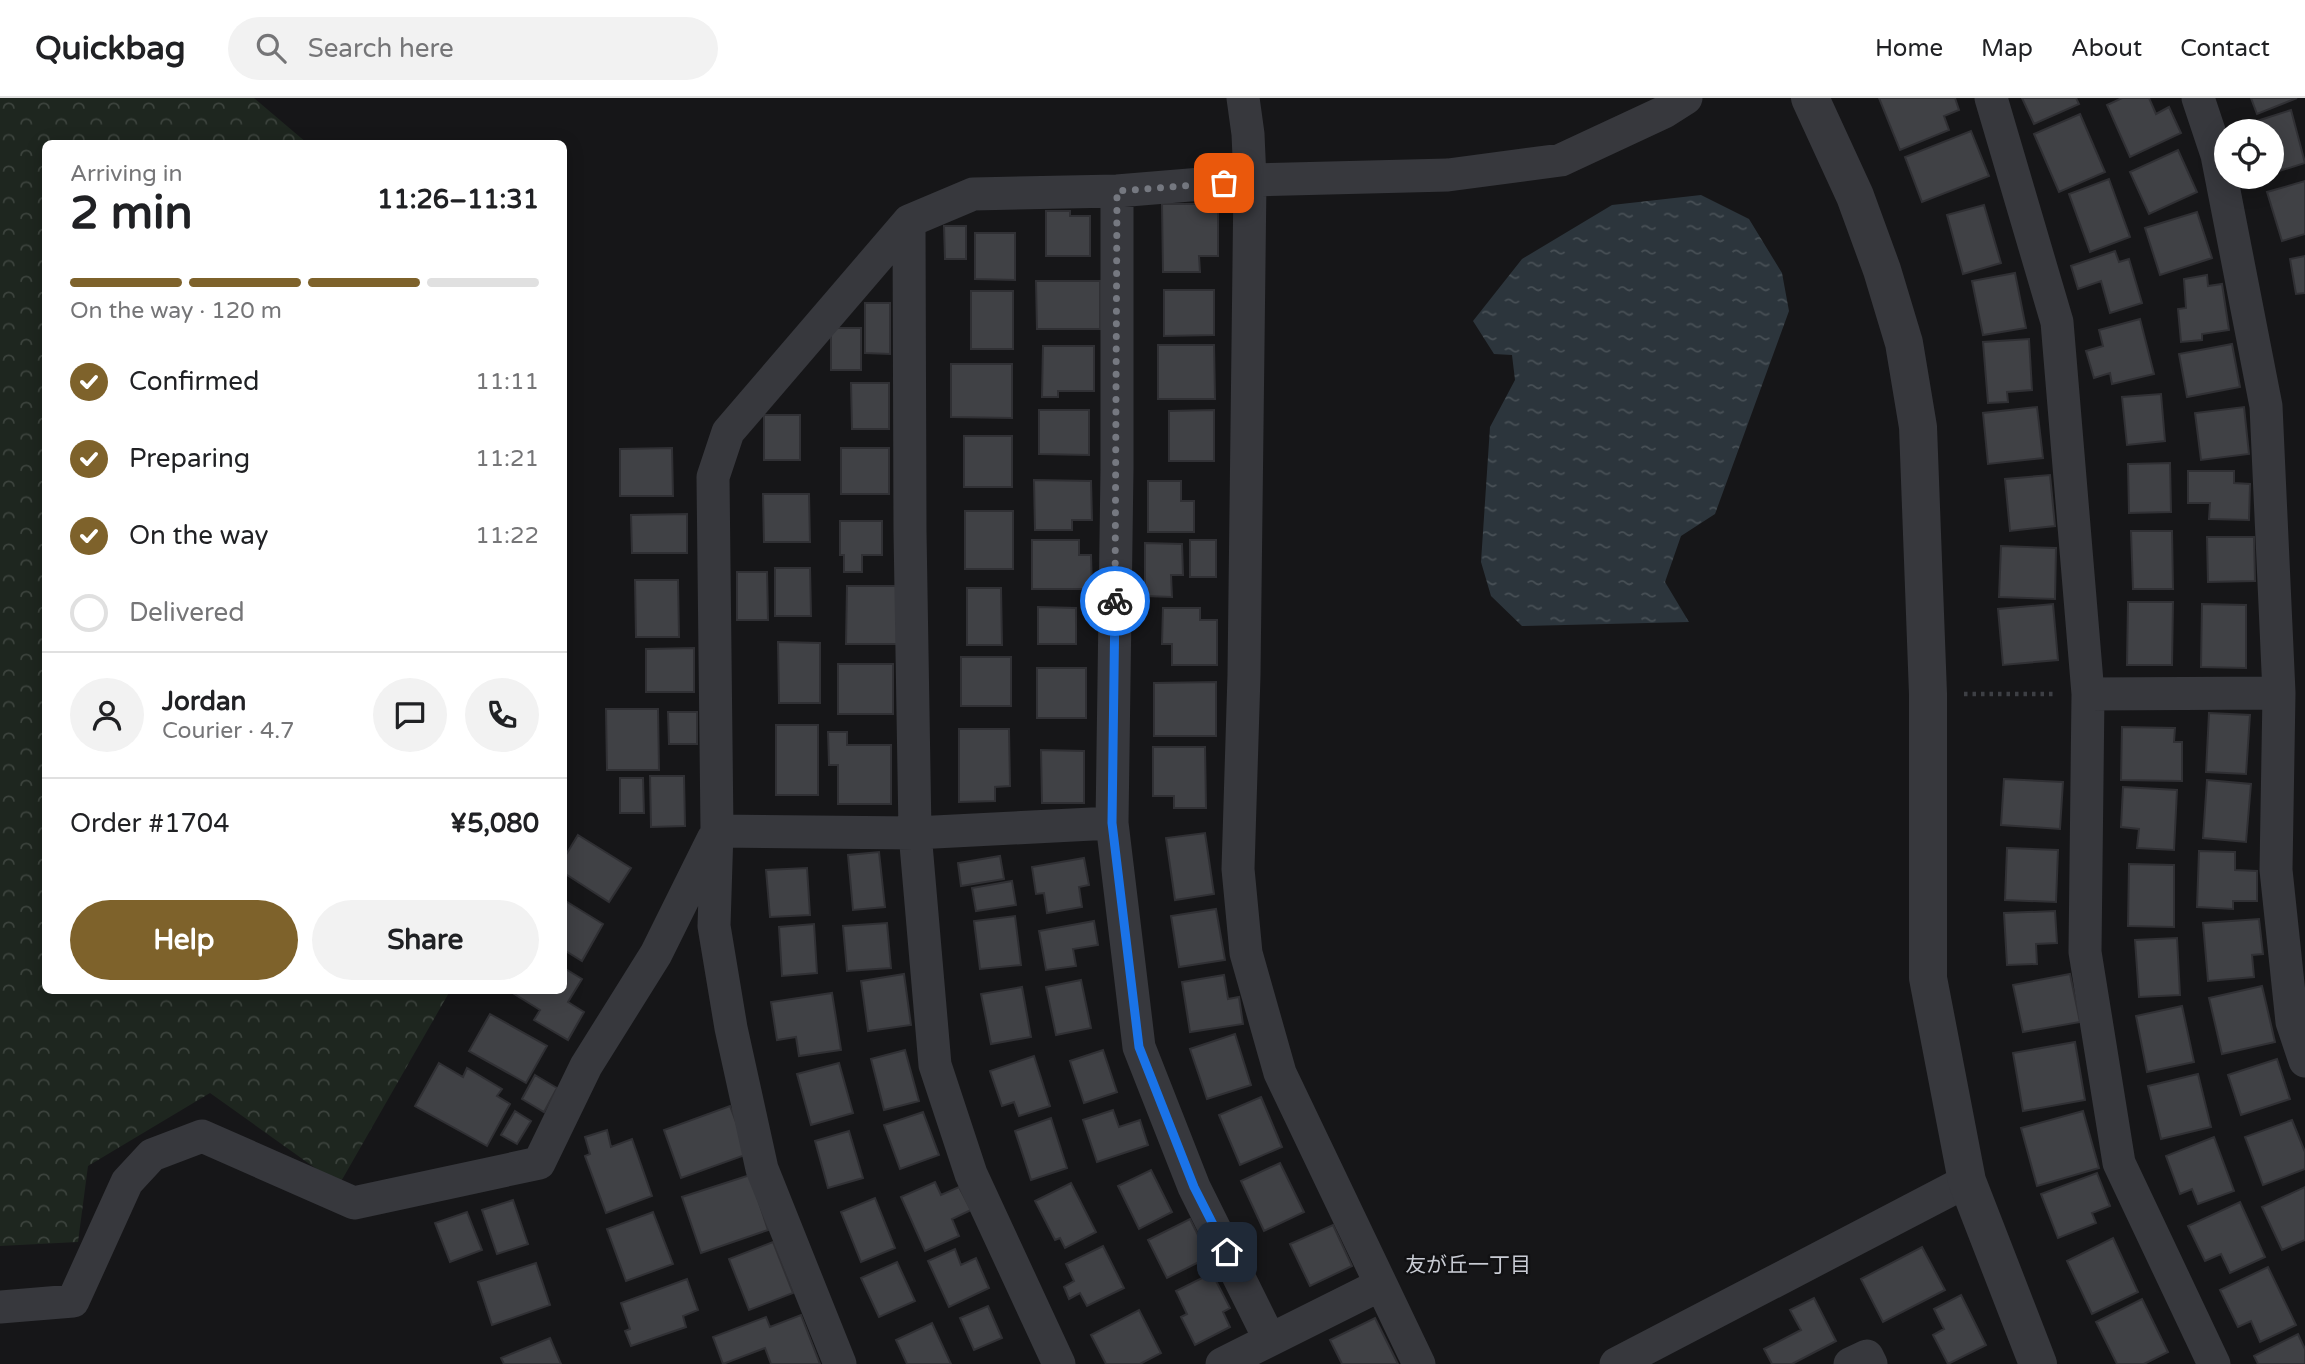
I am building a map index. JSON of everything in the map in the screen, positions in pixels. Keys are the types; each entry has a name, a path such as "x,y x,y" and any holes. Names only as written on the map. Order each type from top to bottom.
{"street":[{"path":"1243,98 1250,180 1244,675 1238,869 1246,953 1280,1073 1419,1364"},
{"path":"840,1364 762,1169 731,1028 714,926 717,831 713,477 727,432 909,221 973,194 1117,191 1250,180 1448,175 1561,160 1664,112 1686,98"},
{"path":"1810,98 1855,196 1882,270 1903,342 1918,427 1928,694 1928,978 1967,1181 2038,1364"},
{"path":"1991,98 2057,322 2088,694 2085,951 2119,1163 2214,1364"},
{"path":"2198,98 2217,155 2266,406 2279,693 2276,870 2292,1022 2305,1061"},
{"path":"1117,191 1117,469 1112,823 1139,1047 1194,1187 1270,1340"},
{"path":"909,221 909,531 915,833 935,1065 971,1174 1059,1364"},
{"path":"2088,694 2279,693"},
{"path":"717,831 915,833 1112,823"},
{"path":"0,1307 73,1301 127,1182 152,1154 202,1136 354,1203 539,1163 586,1066 656,954 717,831"},
{"path":"1636,1360 1967,1181"},
{"path":"1222,1364 1380,1284"},
{"path":"1850,1364 1867,1356 1871,1364"}],"path":[{"path":"1928,694 2088,694"}],"green space":[{"path":"0,98 254,98 303,140 42,140 42,994 448,994 339,1185 210,1093 88,1166 78,1242 0,1246"}],"water":[{"path":"1701,195 1749,219 1782,273 1789,311 1715,514 1681,536 1665,582 1689,622 1522,626 1491,596 1481,562 1490,427 1515,380 1512,355 1494,354 1473,321 1522,259 1612,205"}],"building":[{"path":"1879,98 1955,98 1959,110 1944,116 1949,130 1900,150"},
{"path":"2022,98 2076,98 2079,104 2034,124"},
{"path":"2122,98 2149,98 2156,114 2169,107 2181,133 2130,157 2107,105"},
{"path":"2251,98 2297,98 2257,114"},
{"path":"2291,110 2305,163 2284,170 2284,119 2263,119"},
{"path":"2080,114 2105,172 2059,192 2034,134"},
{"path":"1971,131 1989,176 1922,202 1905,157"},
{"path":"2178,150 2197,192 2149,214 2130,172"},
{"path":"2109,179 2130,237 2090,252 2069,194"},
{"path":"2305,181 2305,234 2282,241 2267,192"},
{"path":"1162,204 1218,204 1218,256 1199,256 1200,272 1163,272"},
{"path":"1984,205 2001,263 1963,274 1947,215"},
{"path":"1046,211 1070,211 1070,216 1090,216 1090,256 1046,256"},
{"path":"2197,212 2212,258 2160,275 2145,228"},
{"path":"944,226 966,226 966,259 945,259"},
{"path":"975,233 1015,233 1015,280 975,279"},
{"path":"2115,251 2119,262 2129,259 2142,303 2110,313 2101,281 2078,289 2071,266"},
{"path":"2305,256 2305,293 2296,294 2290,259"},
{"path":"2015,273 2026,328 1983,335 1972,281"},
{"path":"2207,275 2208,286 2222,284 2229,330 2202,334 2202,340 2181,342 2178,309 2186,308 2184,279"},
{"path":"1036,281 1100,281 1100,329 1037,329"},
{"path":"1164,290 1214,290 1214,335 1164,336"},
{"path":"971,291 1013,291 1013,349 971,349"},
{"path":"865,303 890,303 890,354 865,353"},
{"path":"2140,319 2154,374 2112,384 2110,373 2094,378 2086,351 2103,346 2099,330"},
{"path":"831,328 861,328 861,370 831,370"},
{"path":"2029,339 2032,390 2007,392 2008,402 1988,403 1983,342"},
{"path":"2232,344 2240,387 2187,397 2179,354"},
{"path":"1158,345 1214,345 1215,399 1158,399"},
{"path":"1043,346 1094,346 1094,391 1058,391 1058,397 1042,397"},
{"path":"951,364 1012,364 1012,418 951,417"},
{"path":"851,383 889,383 889,429 852,429"},
{"path":"2161,394 2165,441 2127,445 2122,397"},
{"path":"2037,407 2043,458 1988,464 1983,413"},
{"path":"2244,407 2249,454 2201,460 2195,413"},
{"path":"1039,410 1089,410 1089,455 1039,454"},
{"path":"1214,410 1214,461 1169,461 1169,411"},
{"path":"764,415 800,415 800,460 764,460"},
{"path":"964,436 1012,436 1012,487 964,487"},
{"path":"672,448 673,496 620,496 620,449"},
{"path":"841,448 889,448 889,494 841,494"},
{"path":"2170,463 2171,512 2129,513 2128,464"},
{"path":"2188,471 2234,471 2234,483 2250,484 2249,520 2209,519 2210,503 2188,503"},
{"path":"2050,475 2055,526 2010,531 2005,479"},
{"path":"1034,480 1091,481 1092,520 1072,520 1072,530 1035,530"},
{"path":"1148,481 1181,481 1181,501 1194,501 1194,532 1148,532"},
{"path":"763,494 809,494 810,542 764,542"},
{"path":"965,511 1013,511 1013,569 965,569"},
{"path":"687,514 687,553 632,553 631,515"},
{"path":"840,521 882,521 882,555 862,555 862,572 844,572 844,555 840,555"},
{"path":"2131,531 2172,531 2173,589 2133,589"},
{"path":"2207,537 2254,537 2255,581 2208,582"},
{"path":"1032,540 1079,540 1079,555 1091,555 1092,589 1032,589"},
{"path":"1190,540 1216,540 1216,577 1190,577"},
{"path":"1145,543 1182,544 1183,575 1171,575 1172,597 1145,596"},
{"path":"2001,546 2056,548 2055,599 1999,597"},
{"path":"775,568 810,568 811,616 775,616"},
{"path":"737,572 767,572 768,620 737,620"},
{"path":"635,580 678,580 679,637 636,637"},
{"path":"847,586 899,586 899,644 846,644"},
{"path":"967,588 1001,588 1002,645 967,645"},
{"path":"2128,602 2173,602 2172,665 2127,665"},
{"path":"2053,604 2058,660 2003,665 1998,609"},
{"path":"2202,604 2246,605 2246,668 2201,667"},
{"path":"1038,607 1076,608 1076,644 1038,644"},
{"path":"1163,608 1200,608 1200,620 1217,620 1217,665 1172,665 1172,644 1162,644"},
{"path":"778,642 820,643 820,703 779,703"},
{"path":"694,648 694,692 646,692 646,649"},
{"path":"961,657 1011,657 1011,706 961,706"},
{"path":"838,664 893,664 893,714 838,714"},
{"path":"1037,668 1086,668 1086,718 1037,718"},
{"path":"1216,682 1216,736 1154,736 1154,683"},
{"path":"606,709 658,709 659,770 607,770"},
{"path":"668,712 697,712 697,744 669,744"},
{"path":"2209,713 2250,715 2246,774 2206,772"},
{"path":"776,725 818,725 818,795 776,795"},
{"path":"2122,727 2175,728 2174,742 2182,742 2182,781 2121,780"},
{"path":"959,729 1009,729 1010,786 995,787 995,801 959,802"},
{"path":"828,732 847,732 847,745 891,745 891,804 838,804 838,765 829,765"},
{"path":"1153,747 1205,747 1206,808 1174,808 1174,796 1153,796"},
{"path":"1041,750 1084,751 1084,803 1042,803"},
{"path":"650,776 684,776 685,826 651,827"},
{"path":"620,778 643,778 644,813 620,813"},
{"path":"2004,779 2063,782 2060,829 2001,825"},
{"path":"2207,780 2251,784 2246,842 2203,838"},
{"path":"2123,787 2177,790 2174,850 2137,848 2139,829 2121,827"},
{"path":"1205,833 1214,894 1175,900 1166,838"},
{"path":"578,835 631,868 609,902 567,875 567,853"},
{"path":"2007,848 2058,850 2056,902 2005,900"},
{"path":"2199,851 2235,852 2235,870 2257,871 2257,901 2233,901 2233,909 2197,907"},
{"path":"879,852 885,907 853,910 848,855"},
{"path":"1000,856 1004,879 961,886 958,863"},
{"path":"1084,858 1089,885 1079,887 1082,907 1047,913 1044,893 1036,894 1032,867"},
{"path":"2129,864 2174,865 2174,927 2128,926"},
{"path":"807,868 810,915 770,917 766,870"},
{"path":"1012,881 1016,905 976,911 972,888"},
{"path":"567,902 603,924 582,961 567,952"},
{"path":"1216,909 1225,960 1179,967 1171,916"},
{"path":"2055,911 2057,943 2036,944 2037,964 2007,965 2004,913"},
{"path":"1015,916 1021,965 980,969 974,921"},
{"path":"2259,919 2263,954 2252,955 2254,977 2208,981 2203,923"},
{"path":"1094,921 1098,945 1073,949 1076,966 1046,970 1039,931"},
{"path":"887,923 891,968 847,971 843,926"},
{"path":"814,924 817,973 782,976 779,927"},
{"path":"2177,938 2180,995 2139,997 2135,940"},
{"path":"567,970 582,979 568,1002 584,1012 568,1040 534,1020 540,1010 514,994 567,994"},
{"path":"904,974 911,1025 868,1031 861,981"},
{"path":"2070,974 2080,1022 2023,1032 2013,985"},
{"path":"1224,975 1228,999 1239,997 1243,1024 1190,1032 1182,982"},
{"path":"1081,980 1091,1028 1056,1035 1046,987"},
{"path":"2262,986 2275,1042 2222,1054 2209,998"},
{"path":"1022,987 1031,1037 991,1044 981,994"},
{"path":"832,993 841,1050 799,1056 796,1037 777,1040 771,1002"},
{"path":"2182,1006 2194,1062 2147,1072 2136,1016"},
{"path":"490,1014 547,1046 526,1083 469,1051"},
{"path":"1235,1034 1251,1085 1207,1099 1190,1049"},
{"path":"2075,1042 2085,1100 2023,1111 2013,1053"},
{"path":"905,1050 919,1101 884,1110 871,1059"},
{"path":"1103,1050 1117,1092 1084,1103 1070,1061"},
{"path":"1034,1056 1050,1106 1019,1116 1014,1102 1002,1106 990,1071"},
{"path":"2277,1059 2290,1099 2241,1115 2228,1075"},
{"path":"439,1063 463,1077 467,1068 502,1089 497,1096 510,1104 487,1146 415,1106"},
{"path":"839,1063 853,1113 811,1125 797,1074"},
{"path":"2198,1074 2211,1127 2161,1139 2148,1086"},
{"path":"535,1075 557,1088 544,1112 522,1099"},
{"path":"1261,1097 1282,1147 1240,1165 1219,1115"},
{"path":"730,1106 748,1154 681,1178 664,1130"},
{"path":"1113,1110 1119,1127 1140,1120 1148,1145 1097,1162 1083,1120"},
{"path":"515,1111 531,1121 517,1144 501,1135"},
{"path":"2083,1111 2099,1168 2037,1186 2021,1128"},
{"path":"923,1112 939,1155 900,1169 884,1125"},
{"path":"1051,1118 1067,1168 1031,1180 1015,1131"},
{"path":"2292,1120 2305,1152 2305,1169 2263,1185 2245,1137"},
{"path":"607,1130 611,1147 632,1139 652,1196 606,1213 585,1156 590,1154 585,1137"},
{"path":"849,1131 863,1178 828,1188 815,1141"},
{"path":"2214,1137 2234,1191 2198,1204 2192,1189 2180,1194 2166,1156"},
{"path":"1280,1163 1304,1212 1264,1231 1241,1181"},
{"path":"1151,1170 1172,1212 1139,1229 1118,1186"},
{"path":"2097,1173 2110,1206 2092,1213 2096,1223 2058,1238 2041,1194"},
{"path":"750,1175 768,1230 701,1253 682,1197"},
{"path":"935,1182 941,1195 959,1187 971,1210 952,1219 959,1236 925,1251 901,1197"},
{"path":"1071,1183 1096,1232 1065,1248 1060,1238 1055,1240 1035,1201"},
{"path":"2305,1187 2305,1240 2282,1250 2262,1207"},
{"path":"875,1198 895,1248 861,1262 841,1212"},
{"path":"513,1200 528,1244 497,1254 482,1210"},
{"path":"2240,1202 2265,1257 2230,1273 2221,1254 2205,1261 2188,1226"},
{"path":"467,1212 482,1250 450,1262 435,1223"},
{"path":"653,1212 673,1264 626,1281 607,1229"},
{"path":"1190,1219 1209,1257 1167,1278 1148,1240"},
{"path":"1333,1225 1352,1266 1310,1286 1290,1244"},
{"path":"2113,1238 2138,1292 2092,1314 2067,1261"},
{"path":"773,1242 793,1293 749,1310 729,1259"},
{"path":"1103,1246 1124,1288 1087,1306 1080,1293 1069,1299 1064,1287 1074,1281 1066,1264"},
{"path":"1922,1247 1945,1290 1883,1322 1861,1279"},
{"path":"955,1249 961,1265 976,1258 989,1288 949,1307 928,1261"},
{"path":"897,1262 915,1301 879,1317 861,1278"},
{"path":"536,1263 550,1305 492,1325 478,1282"},
{"path":"2268,1267 2296,1325 2260,1342 2251,1321 2238,1327 2220,1290"},
{"path":"1212,1273 1230,1308 1223,1312 1230,1327 1195,1345 1181,1317 1187,1314 1176,1291"},
{"path":"687,1279 698,1310 683,1316 686,1327 631,1346 625,1331 630,1329 621,1303"},
{"path":"1961,1295 1986,1345 1948,1364 1933,1335 1944,1329 1934,1309"},
{"path":"1814,1298 1836,1341 1792,1364 1772,1364 1764,1349 1801,1330 1790,1310"},
{"path":"2142,1299 2168,1352 2144,1364 2117,1364 2096,1322"},
{"path":"988,1306 1002,1338 974,1350 960,1318"},
{"path":"1139,1310 1161,1353 1140,1364 1106,1364 1091,1335"},
{"path":"801,1315 820,1364 771,1364 765,1348 723,1364 713,1337 766,1317 770,1327"},
{"path":"1375,1318 1398,1364 1342,1364 1330,1340"},
{"path":"932,1323 951,1364 907,1364 896,1340"},
{"path":"2298,1334 2305,1349 2305,1364 2258,1364 2254,1356"},
{"path":"550,1338 561,1364 504,1364 501,1358"}],"way so far":[{"path":"1115,601 1117,191 1224,183"}],"district":[{"name":"友が丘一丁目","path":"1468,1265"}],"route":[{"path":"1115,601 1112,823 1139,1047 1194,1187 1227,1252"}]}
